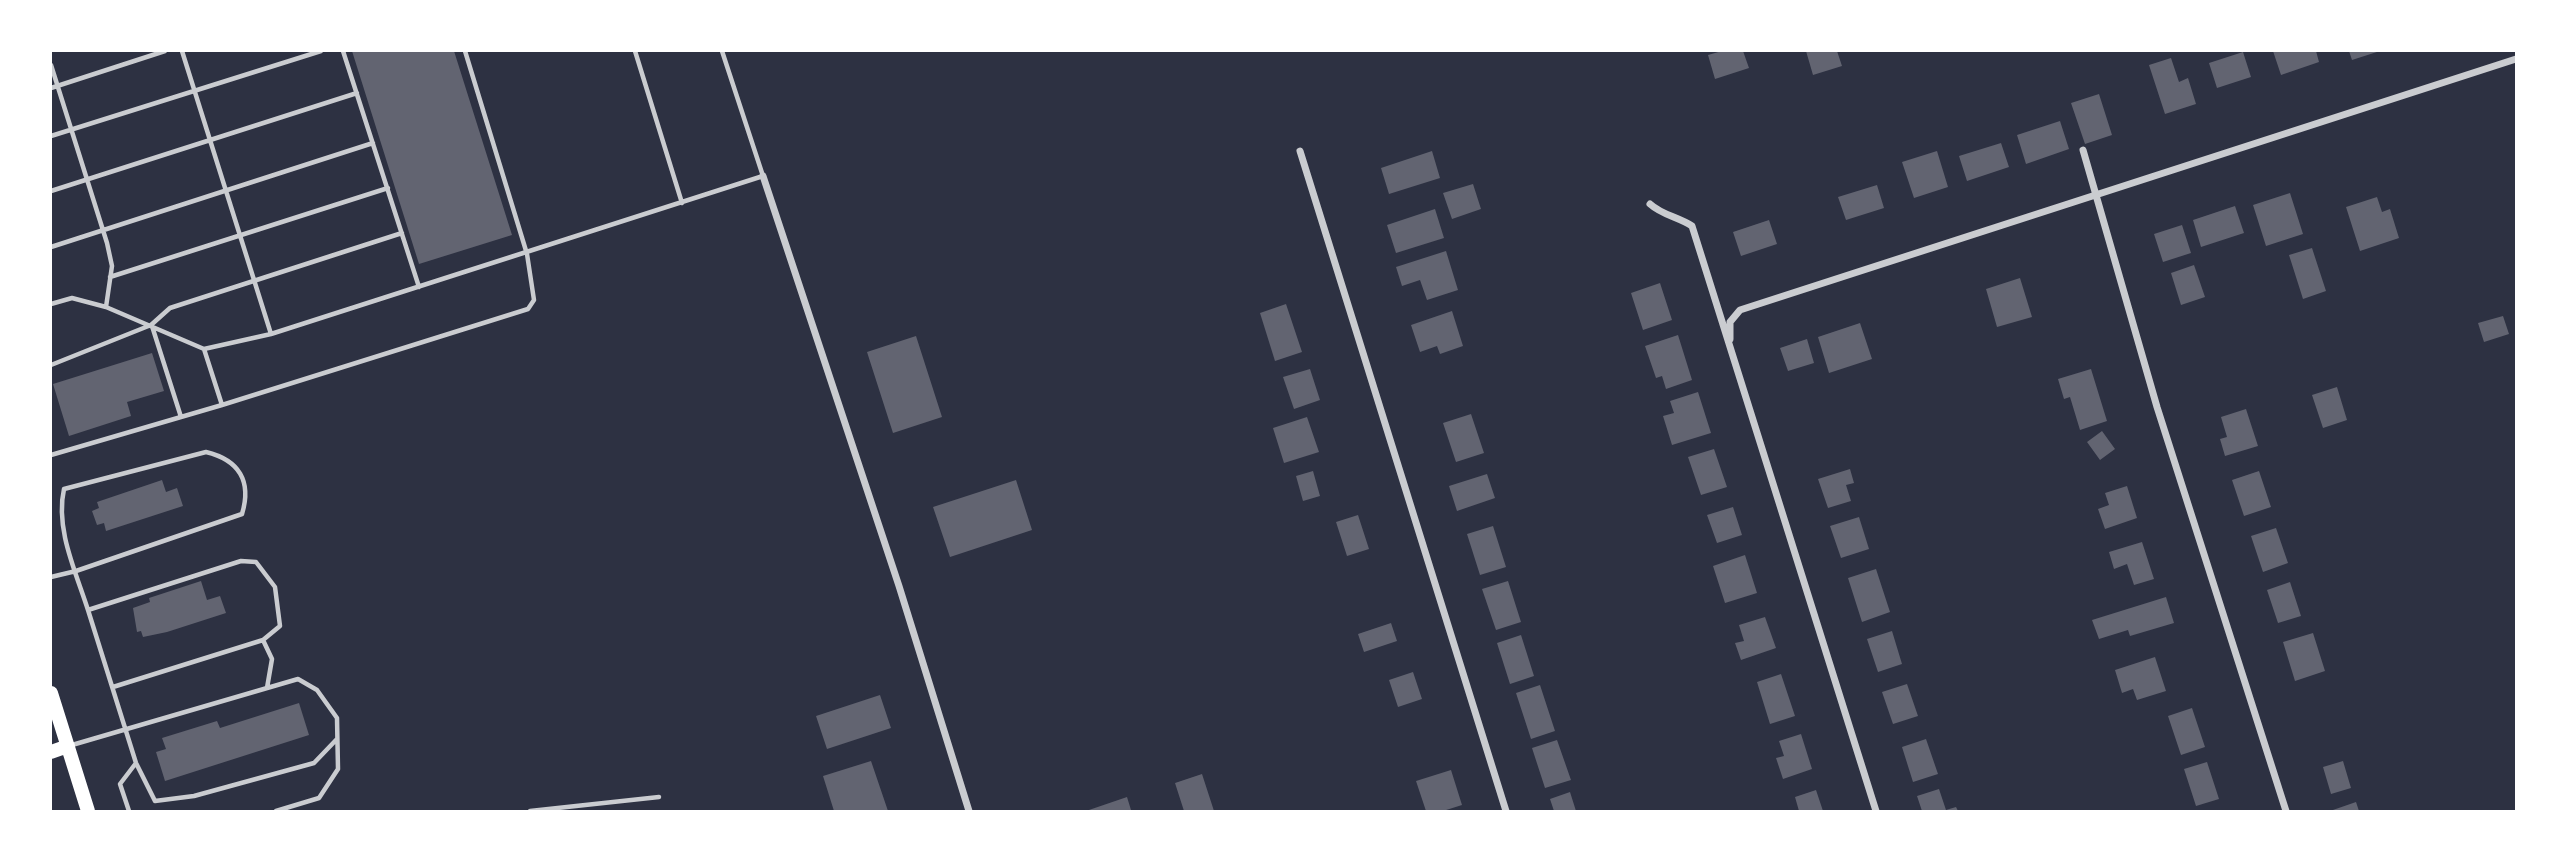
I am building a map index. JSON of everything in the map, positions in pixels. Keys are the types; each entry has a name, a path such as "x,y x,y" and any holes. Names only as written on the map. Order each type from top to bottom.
{"main road":[{"path":"51,693 88,811"},
{"path":"51,752 68,746"}],"street":[{"path":"1730,340 1730,322 1740,310 2094,193 2516,59"},
{"path":"2083,150 2157,408 2286,811"},
{"path":"1300,151 1506,811"},
{"path":"762,176 899,586 969,811"},
{"path":"1650,204 1660,213 1675,215 1692,226 1703,270 1730,340 1876,811"}],"lane":[{"path":"51,88 165,51"},
{"path":"182,51 271,334"},
{"path":"51,136 321,51"},
{"path":"343,51 419,286"},
{"path":"51,455 222,405 528,309 534,300 527,254 465,51"},
{"path":"635,51 682,203"},
{"path":"51,304 72,298 106,307 204,349 271,334 527,254 762,176 722,51"},
{"path":"51,65 112,266 106,307"},
{"path":"51,191 357,93"},
{"path":"51,247 373,143"},
{"path":"110,277 387,188"},
{"path":"51,365 152,325 170,308 402,233"},
{"path":"152,325 181,417"},
{"path":"204,349 222,405"},
{"path":"51,577 76,571 242,514 247,496 238,467 226,457 206,452 64,489 60,516 76,571 136,763 155,802 194,796 314,763 337,739"},
{"path":"88,610 241,561 256,562 275,587 280,626 263,640 113,687"},
{"path":"263,640 272,659 267,688"},
{"path":"68,746 298,679 318,691 337,718 338,769 319,798 276,811"},
{"path":"129,811 120,785 136,763"},
{"path":"530,811 659,797"}],"building":[{"path":"352,51 454,51 512,235 419,264"},
{"path":"1722,51 1743,51 1749,68 1715,79 1708,55"},
{"path":"1806,51 1837,51 1842,66 1813,75"},
{"path":"2273,51 2316,51 2319,62 2281,75"},
{"path":"2349,51 2380,51 2352,60"},
{"path":"2243,52 2251,77 2217,88 2209,63"},
{"path":"2171,58 2179,82 2188,78 2196,104 2165,114 2149,65"},
{"path":"2099,94 2112,135 2085,144 2071,103"},
{"path":"2060,121 2069,149 2026,164 2017,135"},
{"path":"2001,143 2009,167 1967,181 1959,156"},
{"path":"1432,151 1440,178 1389,194 1381,168"},
{"path":"1937,151 1948,187 1914,198 1902,162"},
{"path":"1473,184 1481,209 1452,219 1443,193"},
{"path":"1877,185 1884,208 1846,220 1838,197"},
{"path":"2290,193 2303,234 2266,246 2253,205"},
{"path":"2377,197 2382,212 2390,209 2399,238 2360,251 2346,207"},
{"path":"2235,206 2244,233 2201,247 2193,220"},
{"path":"1435,209 1444,238 1396,253 1387,225"},
{"path":"1769,220 1777,244 1741,256 1733,232"},
{"path":"2182,225 2191,253 2163,262 2154,234"},
{"path":"2312,248 2326,291 2303,299 2289,255"},
{"path":"1446,251 1458,290 1427,300 1420,280 1402,286 1396,267"},
{"path":"2194,265 2205,297 2181,305 2171,273"},
{"path":"2020,278 2032,317 1997,327 1986,289"},
{"path":"1660,283 1672,320 1643,330 1631,293"},
{"path":"1286,304 1302,352 1275,361 1260,313"},
{"path":"1452,311 1463,346 1440,354 1437,346 1420,352 1411,325"},
{"path":"2503,316 2509,334 2484,342 2478,323"},
{"path":"1860,323 1872,359 1829,373 1818,337"},
{"path":"1678,335 1692,380 1666,389 1662,376 1656,378 1645,346"},
{"path":"916,336 942,417 893,433 867,352"},
{"path":"1807,339 1814,363 1788,371 1780,348"},
{"path":"152,353 164,391 127,402 131,416 69,436 53,384"},
{"path":"1310,369 1320,400 1294,409 1283,377"},
{"path":"2091,369 2107,421 2080,430 2070,397 2064,399 2058,379"},
{"path":"2337,387 2347,420 2323,428 2312,395"},
{"path":"1698,392 1711,433 1672,445 1663,416 1674,413 1670,401"},
{"path":"2246,409 2258,446 2225,456 2220,439 2227,437 2221,417"},
{"path":"1471,414 1484,453 1456,462 1443,423"},
{"path":"1307,417 1319,452 1284,463 1273,428"},
{"path":"2102,431 2115,449 2100,460 2087,442"},
{"path":"1714,449 1727,487 1701,495 1688,457"},
{"path":"1850,469 1854,483 1846,485 1851,501 1828,508 1818,479"},
{"path":"1313,471 1320,496 1303,501 1296,476"},
{"path":"2259,471 2271,507 2244,516 2232,480"},
{"path":"1487,474 1495,498 1457,511 1449,486"},
{"path":"162,480 166,492 177,488 183,506 106,531 104,523 97,525 92,511 99,508 97,502"},
{"path":"1016,480 1032,530 950,557 933,507"},
{"path":"2127,486 2137,518 2105,529 2098,509 2109,505 2105,493"},
{"path":"1733,507 1742,535 1717,543 1707,515"},
{"path":"1358,515 1369,549 1347,556 1336,522"},
{"path":"1859,517 1869,549 1841,558 1830,526"},
{"path":"1493,526 1506,567 1480,575 1467,534"},
{"path":"2276,528 2288,563 2263,572 2251,536"},
{"path":"2142,542 2154,579 2134,585 2127,564 2114,569 2109,552"},
{"path":"1745,555 1757,593 1725,603 1713,566"},
{"path":"1876,569 1890,612 1862,622 1848,578"},
{"path":"201,581 207,600 220,596 226,613 167,632 143,637 141,631 137,632 133,608 150,602 149,598"},
{"path":"1508,581 1521,622 1496,630 1482,589"},
{"path":"2290,582 2301,616 2278,623 2267,590"},
{"path":"2166,597 2174,623 2130,636 2128,630 2099,639 2092,620"},
{"path":"1765,617 1776,648 1741,660 1735,643 1744,641 1739,625"},
{"path":"1391,623 1397,641 1364,652 1358,634"},
{"path":"1892,631 1902,664 1878,672 1867,639"},
{"path":"2313,633 2325,671 2295,681 2283,642"},
{"path":"1521,635 1534,676 1510,684 1497,643"},
{"path":"2155,657 2166,691 2137,700 2133,689 2122,693 2115,670"},
{"path":"1413,672 1422,699 1398,707 1389,680"},
{"path":"1781,674 1795,716 1770,724 1757,682"},
{"path":"1907,684 1918,716 1893,724 1882,692"},
{"path":"1540,685 1555,731 1531,739 1516,693"},
{"path":"880,695 891,728 827,749 816,716"},
{"path":"299,703 309,735 165,781 156,752 166,749 162,738 217,721 220,728"},
{"path":"2192,708 2205,747 2181,755 2168,716"},
{"path":"1801,734 1812,769 1783,779 1776,758 1784,756 1779,741"},
{"path":"1926,739 1938,774 1913,782 1902,747"},
{"path":"1557,740 1571,780 1545,788 1532,748"},
{"path":"871,761 888,811 834,811 823,776"},
{"path":"2343,761 2351,788 2331,794 2323,767"},
{"path":"2207,762 2219,799 2196,806 2184,769"},
{"path":"1451,770 1462,805 1443,811 1426,811 1416,781"},
{"path":"1202,774 1214,811 1184,811 1175,783"},
{"path":"1939,789 1946,810 1956,807 1958,811 1922,811 1917,796"},
{"path":"1816,790 1823,811 1799,811 1795,797"},
{"path":"1570,792 1576,811 1554,811 1550,799"},
{"path":"1127,797 1131,810 1086,811"},
{"path":"2356,802 2359,811 2330,811"}]}
